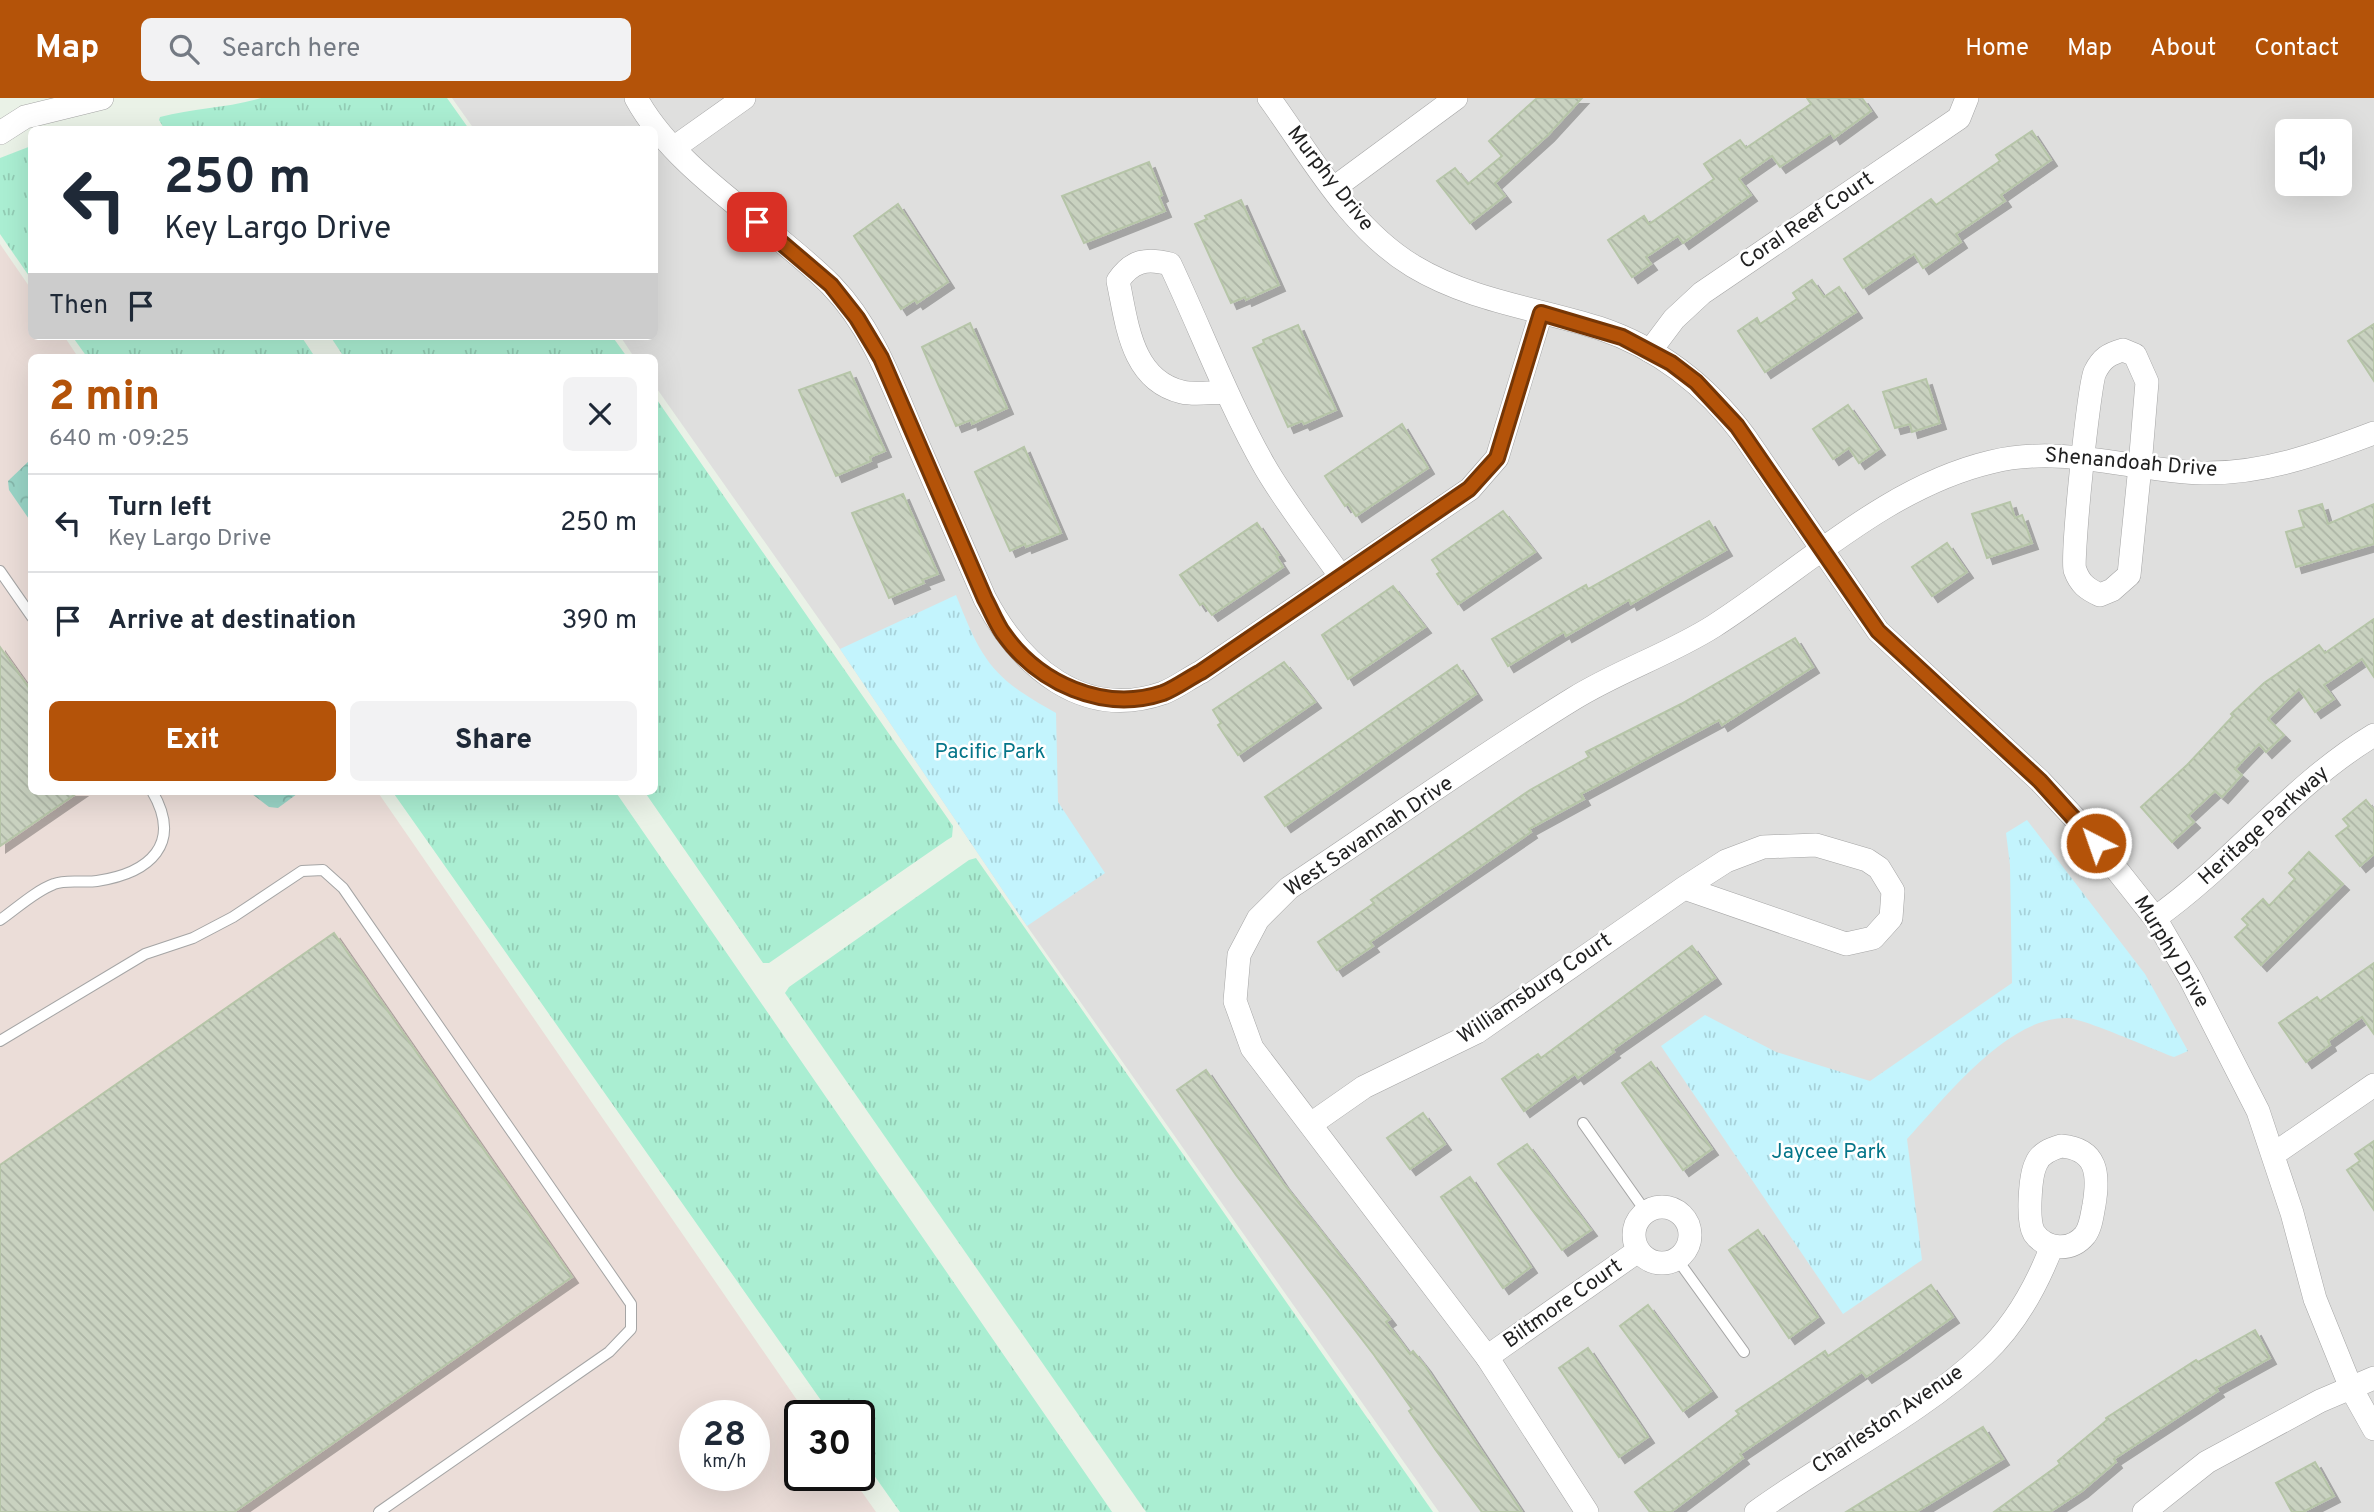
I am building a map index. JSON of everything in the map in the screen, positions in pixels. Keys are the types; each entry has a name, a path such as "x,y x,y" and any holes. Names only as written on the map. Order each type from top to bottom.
{"street":[{"path":"0,133 25,117 102,98"},
{"path":"636,98 646,117 655,126"},
{"path":"675,147 744,98"},
{"name":"Murphy Drive","path":"1269,98 1334,188 1375,237 1412,265 1474,296 1598,328 1650,351 1696,382 1728,414 1878,631 2040,781 2083,827 2155,918 2192,980 2258,1111 2274,1154 2315,1299 2351,1388 2374,1429"},
{"path":"1334,188 1456,98"},
{"name":"Coral Reef Court","path":"1650,351 1674,319 1702,293 1959,118 1967,98"},
{"path":"658,129 720,191 831,285 857,318 881,358 985,599 1003,633 1054,682 1090,696 1129,700 1164,693 1201,672 1469,489 1497,458 1541,313"},
{"path":"1225,392 1181,391 1148,373 1131,344 1118,281 1127,268 1149,259 1170,264 1212,353 1225,392 1266,470 1341,576"},
{"path":"2123,350 2134,355 2147,382 2140,466 2129,575 2112,590 2100,596 2084,587 2074,568 2083,456 2094,374 2106,355 2123,350"},
{"name":"Shenandoah Drive","path":"1823,550 1920,488 1954,473 2028,455 2083,456 2203,473 2264,468 2318,454 2374,433"},
{"name":"West Savannah Drive","path":"1587,1512 1487,1357 1252,1048 1235,1001 1240,955 1258,919 1289,888 1575,697 1712,627 1823,550"},
{"name":"Heritage Parkway","path":"2155,918 2190,894 2310,781 2374,735"},
{"name":"Williamsburg Court","path":"1311,1124 1364,1087 1478,1032 1684,888 1726,861 1762,847 1816,845 1867,860 1879,867 1888,878 1894,904 1891,918 1873,938 1846,944 1684,888"},
{"path":"2274,1154 2374,1085"},
{"path":"1646,1212 1667,1208 1685,1220 1689,1241 1677,1259"},
{"name":"Biltmore Court","path":"1646,1212 1634,1230 1638,1251 1656,1263 1677,1259"},
{"name":"Charleston Avenue","path":"1756,1512 1805,1476 1933,1395 1986,1353 2025,1304 2052,1246"},
{"name":"Biltmore Court","path":"1487,1357 1638,1251"},
{"path":"2144,1512 2207,1462 2290,1417 2374,1378"}],"lane":[{"path":"0,571 28,611"},
{"path":"0,920 54,883 96,881 134,872 157,853 165,837 165,817 154,795"},
{"path":"0,1041 145,954 193,938 233,917 302,871 323,870 343,888 631,1304 631,1329 609,1352 379,1512"},
{"path":"1583,1123 1646,1212"},
{"path":"1677,1259 1744,1352"}],"shaded area":[{"path":"452,98 2374,98 2374,1512 1439,1512 1027,926 840,649 658,390 658,354 632,354 623,340 658,340 658,126 472,126"},
{"path":"0,244 28,285 28,340 67,340 76,354 28,354 28,795 380,795 797,1400 784,1400 784,1491 861,1491 876,1512 0,1512"}],"green space":[{"path":"261,98 447,98 467,126 163,126 159,120 160,117 172,114"},
{"path":"28,148 28,275 0,234 0,158"},
{"path":"75,340 304,340 313,354 85,354"},
{"path":"333,340 615,340 625,354 342,354"},
{"path":"658,401 953,826 952,837 769,963 763,963 647,795 658,795"},
{"path":"28,462 28,518 9,490 8,481"},
{"name":"Pacific Park","path":"956,595 982,652 992,666 1017,689 1056,713 1058,802 1105,873 1027,926 840,649"},
{"path":"253,795 296,795 278,808 269,807"},
{"path":"395,795 618,795 1112,1512 900,1512 875,1477 875,1400 821,1400"},
{"name":"Jaycee Park","path":"2027,820 2145,974 2188,1051 2174,1057 2103,1028 2067,1018 2044,1021 2000,1045 1959,1082 1907,1139 1922,1260 1843,1314 1661,1046 1705,1015 1776,1052 1870,1081 2012,983 2010,865 2006,833"},
{"path":"976,858 1433,1512 1146,1512 785,993 789,987 969,860"}],"building":[{"path":"1537,98 1582,98 1548,135 1495,183 1505,196 1470,223 1437,181 1455,168 1468,184 1502,156 1489,141"},
{"path":"1807,98 1862,98 1871,111 1834,138 1831,133 1780,167 1772,156 1739,179 1751,195 1683,243 1678,236 1646,257 1651,264 1632,277 1608,240 1644,216 1649,224 1714,179 1704,164 1740,140 1746,148 1811,104"},
{"path":"2032,131 2051,160 2001,195 2005,201 1956,234 1961,242 1923,268 1914,254 1863,288 1844,259 1931,199 1936,205 2000,161 1996,155"},
{"path":"1149,162 1162,195 1159,197 1165,211 1084,243 1062,196"},
{"path":"1241,200 1279,285 1246,300 1245,297 1231,303 1195,224 1207,219 1205,216"},
{"path":"898,204 948,282 917,303 915,300 901,309 854,236"},
{"path":"1812,280 1824,297 1839,287 1856,312 1765,372 1738,331 1757,318 1760,324 1797,299 1793,293"},
{"path":"970,323 1007,408 972,424 971,420 956,426 922,347"},
{"path":"2374,324 2374,381 2348,341"},
{"path":"1298,325 1336,410 1304,424 1302,421 1288,427 1253,348 1264,343 1263,340"},
{"path":"850,372 885,451 870,457 871,461 836,476 799,390"},
{"path":"1926,379 1940,423 1912,432 1910,424 1895,428 1883,392"},
{"path":"1848,405 1879,449 1859,463 1849,448 1833,459 1813,429"},
{"path":"1402,424 1428,468 1356,516 1348,504 1345,506 1325,476"},
{"path":"1024,447 1061,533 1010,551 975,472"},
{"path":"903,494 938,574 889,598 852,513"},
{"path":"2010,502 2015,518 2022,515 2032,543 1987,558 1972,514"},
{"path":"2322,504 2328,524 2374,504 2374,544 2296,567 2286,532 2304,527 2299,511"},
{"path":"1503,511 1535,552 1458,604 1437,574 1440,572 1432,560"},
{"path":"1709,521 1726,550 1631,604 1629,600 1566,636 1564,632 1508,666 1492,639 1586,585 1588,589"},
{"path":"1257,523 1279,555 1276,556 1283,567 1212,615 1203,603 1200,605 1180,575"},
{"path":"1947,543 1967,572 1932,596 1912,567"},
{"path":"1393,586 1425,627 1348,679 1322,635"},
{"path":"2374,619 2374,677 2362,659 2324,685 2334,699 2315,712 2299,689 2268,719 2284,735 2266,752 2259,744 2235,769 2242,775 2222,797 2215,791 2188,816 2194,822 2172,842 2141,807 2187,765 2233,716 2231,714 2264,683 2319,645 2325,653"},
{"path":"1795,638 1813,667 1722,725 1719,720 1581,794 1584,799 1529,829 1531,832 1370,942 1373,946 1337,970 1318,942 1374,903 1371,900 1530,790 1589,757 1586,752 1681,704"},
{"path":"0,647 28,686 28,795 74,795 0,846"},
{"path":"1284,662 1315,702 1238,755 1218,725 1221,723 1213,710"},
{"path":"1457,665 1476,694 1285,826 1265,797"},
{"path":"2366,800 2374,810 2374,854 2360,866 2336,836 2349,826 2343,819"},
{"path":"2309,852 2343,884 2261,965 2235,937 2248,925 2242,919 2263,899 2269,906 2295,879 2289,873"},
{"path":"334,933 572,1277 234,1512 0,1512 0,1165"},
{"path":"1692,946 1715,978 1612,1050 1614,1052 1578,1078 1575,1074 1524,1111 1502,1079 1538,1054 1541,1058"},
{"path":"2374,963 2374,1034 2362,1017 2328,1041 2330,1045 2306,1062 2279,1023 2317,997 2320,1001"},
{"path":"1651,1062 1712,1149 1683,1170 1622,1083"},
{"path":"1206,1070 1283,1183 1390,1319 1386,1322 1410,1354 1413,1351 1425,1366 1522,1512 1482,1512 1435,1449 1409,1411 1412,1409 1374,1355 1236,1175 1177,1090"},
{"path":"1423,1113 1445,1144 1410,1169 1387,1138"},
{"path":"2374,1141 2374,1210 2347,1170 2360,1161 2355,1154"},
{"path":"1527,1144 1591,1230 1562,1250 1498,1164"},
{"path":"1470,1177 1531,1267 1503,1288 1441,1197"},
{"path":"1758,1230 1818,1317 1789,1338 1729,1250"},
{"path":"1931,1285 1953,1317 1866,1377 1862,1372 1740,1454 1743,1458 1671,1512 1650,1512 1635,1492 1739,1414 1736,1411 1825,1351 1828,1356"},
{"path":"1648,1305 1711,1391 1683,1411 1620,1326"},
{"path":"2255,1330 2270,1358 2216,1388 2218,1391 2114,1459 2116,1462 2082,1491 2050,1512 1994,1512 2060,1464 2058,1461 2107,1420 2106,1418 2196,1360 2198,1362"},
{"path":"1588,1348 1648,1437 1619,1457 1559,1368"},
{"path":"1983,1427 2003,1459 1916,1512 1846,1512"},
{"path":"2315,1462 2334,1496 2303,1512 2292,1512 2276,1483"}],"route":[{"path":"757,222 831,285 857,318 881,358 985,599 1003,633 1054,682 1090,696 1129,700 1164,693 1201,672 1469,489 1497,458 1541,313 1622,337 1671,363 1696,382 1737,426 1878,631 2040,781 2096,843"}]}
